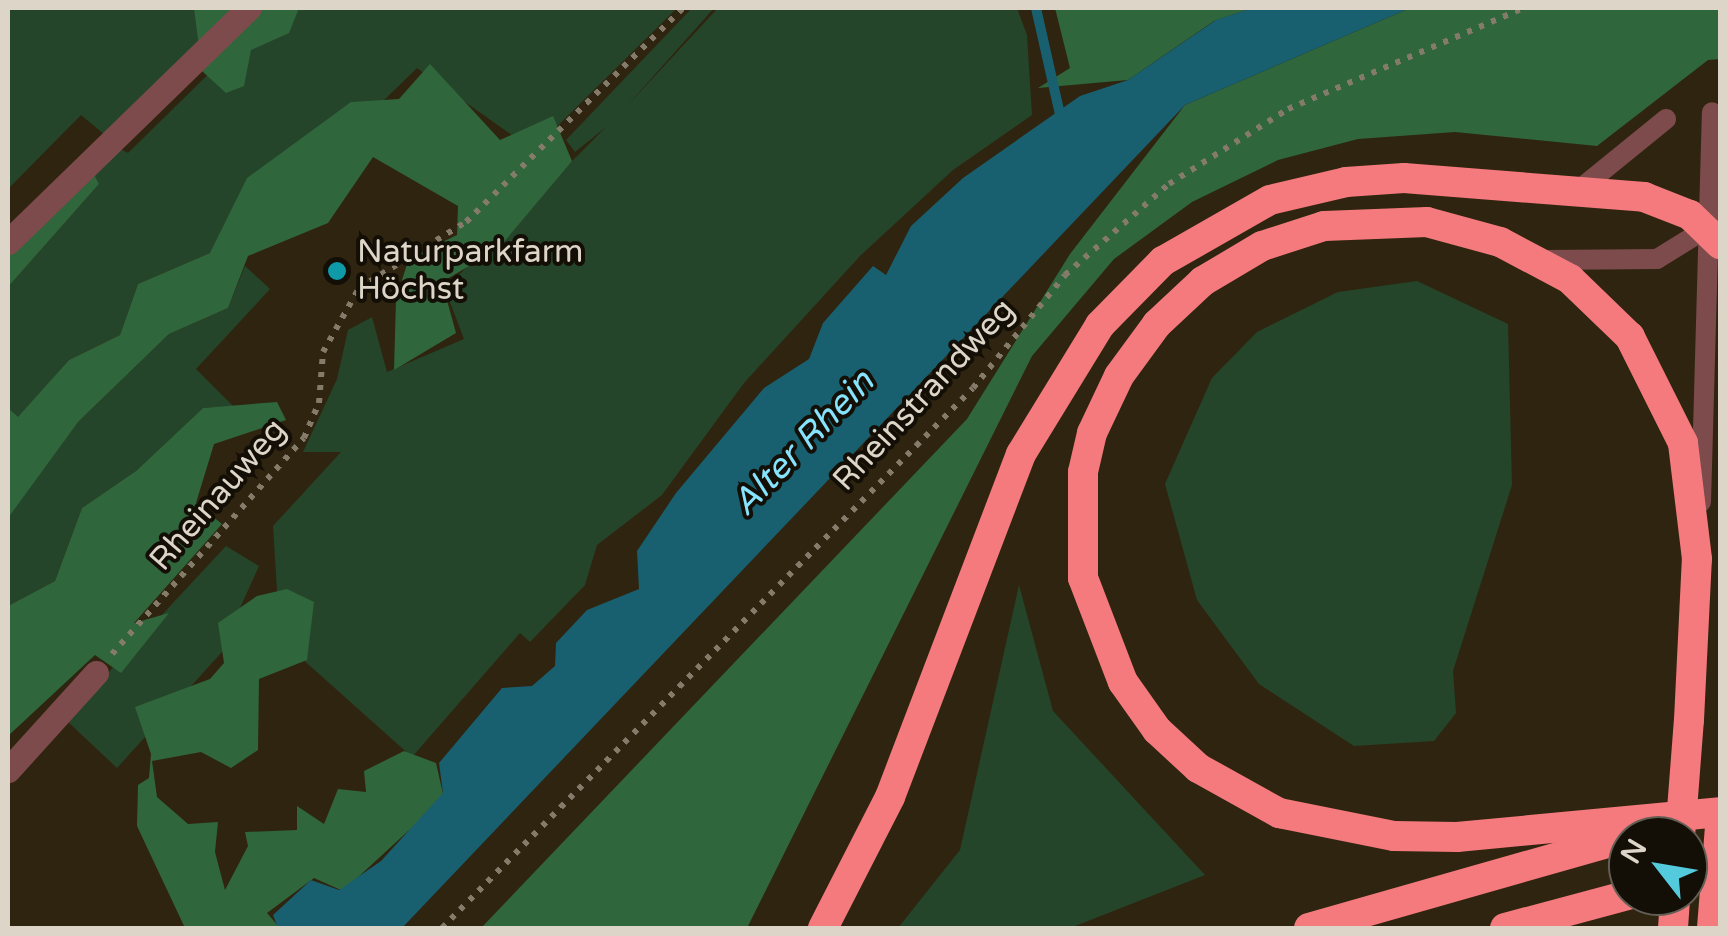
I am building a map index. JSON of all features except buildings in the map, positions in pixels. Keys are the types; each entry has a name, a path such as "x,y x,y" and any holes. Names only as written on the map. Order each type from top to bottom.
{"highway":[{"path":"823,928 890,797 1021,454 1079,354 1141,281 1241,213 1321,186 1404,178 1580,189 1658,200 1714,236"},
{"path":"1681,816 1698,559 1688,464 1656,379 1606,310 1538,259 1448,227 1370,219 1273,241 1186,294 1131,357 1092,433 1078,527 1094,620 1122,682 1168,741 1229,788 1296,819 1394,836 1457,838 1720,815"},
{"path":"1712,928 1720,827"},
{"path":"1309,928 1608,842"},
{"path":"1505,928 1608,900"}],"street":[{"path":"8,242 249,8"},
{"path":"8,770 96,673"}],"lane":[{"path":"1698,559 1714,236 1712,112"},
{"path":"1580,189 1666,119"},
{"path":"1538,259 1657,259 1714,236"}],"path":[{"name":"Rheinauweg","path":"96,673 304,438 319,403 322,352 359,288 466,222 683,8"},
{"name":"Rheinstrandweg","path":"442,928 973,388 1065,275 1154,197 1288,109 1524,8"}],"green space":[{"path":"8,8 201,8 216,24 105,135 81,115 8,189"},
{"path":"194,8 299,8 289,33 251,50 244,86 226,93 202,71"},
{"path":"276,8 677,8 533,150 417,68 225,255 210,253 138,284 120,335 69,360 18,418 8,408 8,287 99,184 92,171 117,147 128,153"},
{"path":"692,8 714,8 626,107 718,8 1017,8 1027,35 1032,115 953,170 860,256 744,383 662,495 597,545 585,585 530,642 520,633 412,757 280,639 273,526 341,452 303,452 337,379 348,330 372,317 387,372 464,339 445,289 606,127 575,152 566,140"},
{"path":"1055,8 1253,8 1214,21 1128,80 1038,88 1070,68"},
{"path":"1410,8 1720,8 1720,59 1708,60 1597,146 1455,132 1358,139 1278,160 1192,202 1114,259 1032,356 747,928 481,928 967,419 1070,254 1185,105"},
{"path":"430,64 500,140 553,116 572,161 498,249 442,282 456,333 394,370 396,299 409,258 457,235 458,206 373,157 328,223 248,256 228,308 169,334 78,422 8,518 8,408 18,417 69,360 120,335 138,284 210,253 247,178 351,102 399,99"},
{"path":"85,157 99,184 8,287 8,238"},
{"path":"245,266 270,289 196,369 233,406 203,408 136,471 82,508 55,581 8,606 8,518 26,488 78,422 169,334 228,308"},
{"path":"1417,281 1508,324 1512,485 1453,671 1456,713 1434,741 1354,746 1259,684 1197,600 1165,484 1212,378 1257,332 1338,292"},
{"path":"277,402 286,420 214,444 196,503 222,524 134,623 169,613 121,673 95,655 8,736 8,606 55,581 82,508 136,471 203,408"},
{"path":"226,546 259,566 240,608 249,622 117,768 65,719"},
{"path":"1019,585 1053,711 1205,875 1070,928 898,928 960,850"},
{"path":"287,589 314,602 307,660 259,679 258,750 231,768 201,752 152,761 157,797 188,824 218,822 215,852 225,890 248,846 245,832 297,830 297,806 324,824 338,789 366,792 364,771 404,751 436,763 444,798 343,891 314,878 267,913 280,928 185,928 137,826 138,785 149,778 151,754 135,707 210,679 224,663 218,623 257,596"}],"water":[{"name":"Alter Rhein","path":"1253,8 1410,8 1185,105 402,928 278,928 273,915 311,880 339,890 381,861 443,793 439,763 502,688 532,686 555,666 556,643 587,610 639,589 637,551 676,493 764,388 809,359 823,323 873,266 886,275 911,226 963,178 1080,96 1128,80 1216,20"}],"waterway":[{"path":"1036,8 1062,123"}],"place":[{"name":"Naturparkfarm Höchst","path":"337,271"}]}
